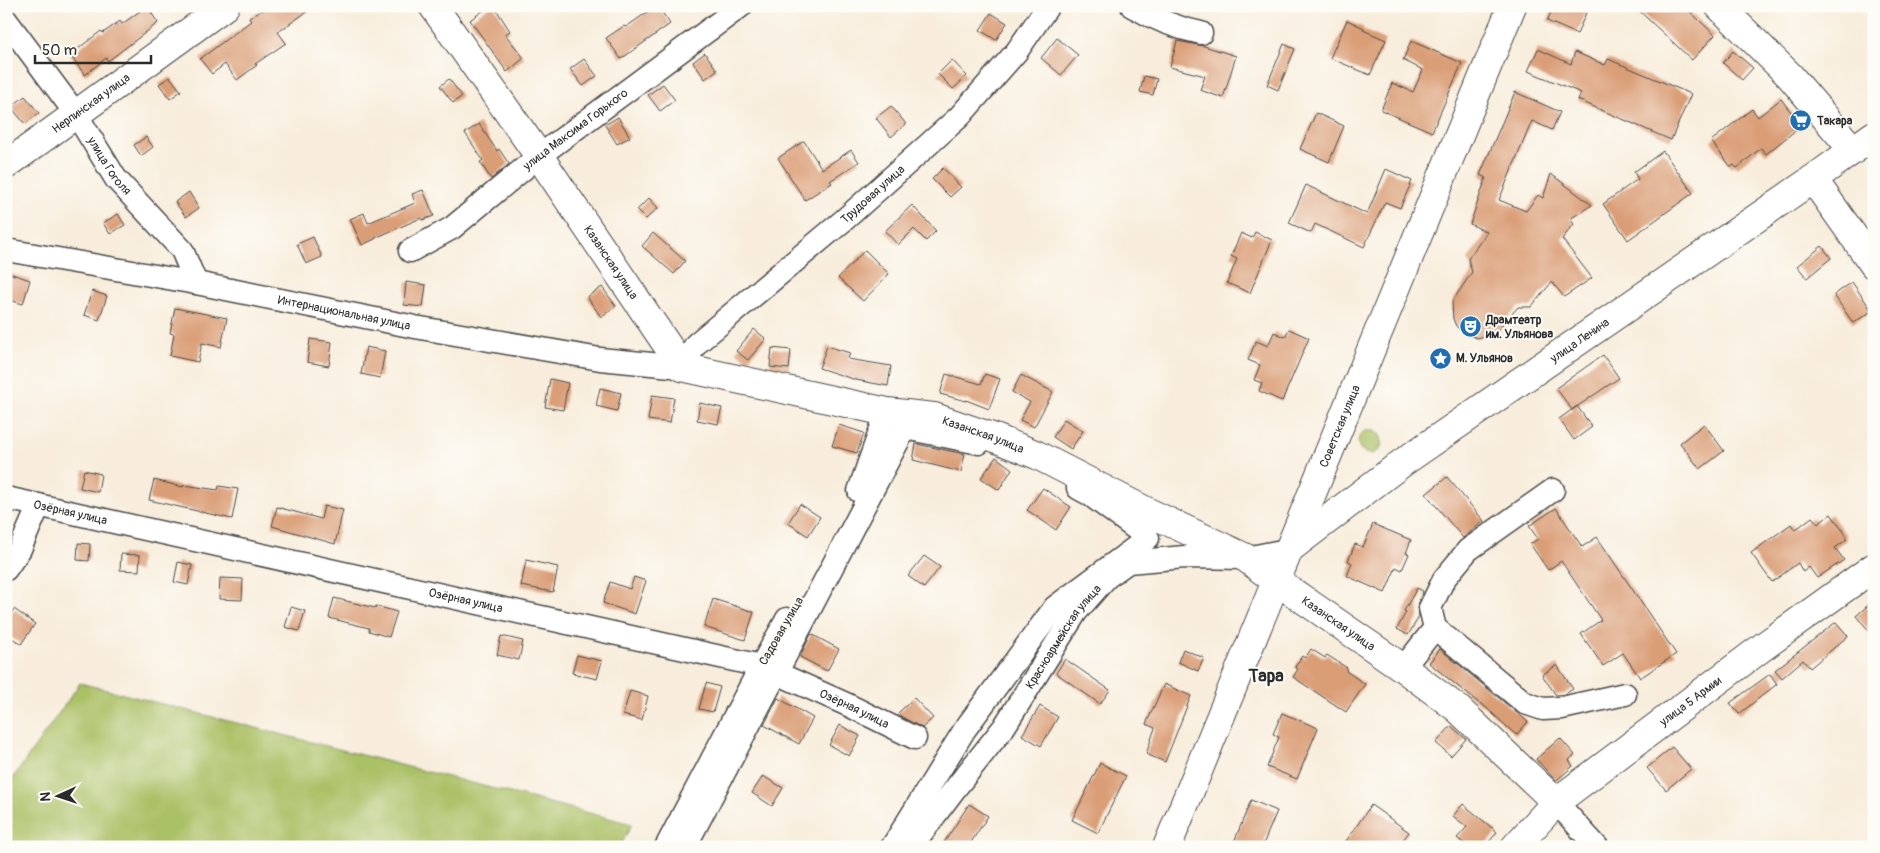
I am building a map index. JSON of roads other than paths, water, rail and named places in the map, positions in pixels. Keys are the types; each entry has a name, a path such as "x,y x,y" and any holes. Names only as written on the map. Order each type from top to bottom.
{"main road":[{"name":"Нерпинская улица","path":"6,165 225,6"},
{"name":"Казанская улица","path":"433,6 539,156 682,367 887,412 934,417 1004,441 1037,455 1148,512 1246,558 1458,709 1556,802"},
{"name":"Советская улица","path":"1167,847 1287,550 1512,6"},
{"path":"1719,6 1790,76 1863,142"},
{"name":"улица Ленина","path":"1287,550 1402,463 1813,179 1863,142"},
{"path":"1813,179 1874,265"},
{"name":"улица 5 Армии","path":"1516,847 1556,802 1760,649 1874,567"}],"street":[{"name":"улица Максима Горького","path":"410,251 452,228 539,156 741,6"},
{"name":"Трудовая улица","path":"682,367 696,344 844,220 959,116 1016,51 1048,6"},
{"path":"1132,6 1147,15 1179,28 1201,33"},
{"name":"улица Гоголя","path":"6,20 76,114 116,179 182,250 196,283"},
{"name":"Интернациональная улица","path":"6,250 196,283 415,327 600,359 682,367"},
{"name":"Садовая улица","path":"666,847 768,669 857,497 887,412"},
{"path":"685,847 768,669 905,428 1002,448 1089,494 1148,538 1055,608 964,729 892,847"},
{"path":"1553,490 1468,550 1444,579 1430,608 1435,628 1525,703 1543,709 1562,708 1625,694"},
{"name":"Озёрная улица","path":"6,498 768,669 915,738"},
{"path":"6,569 20,549 38,505"},
{"name":"Красноармейская улица","path":"912,847 954,790 1004,728 1076,612 1106,577 1128,562 1185,557 1246,558 1287,550"},
{"path":"1403,668 1435,628"},
{"name":"Казанская улица","path":"1556,802 1597,847"}],"place":[{"name":"Такара","path":"1801,121"},
{"name":"Драмтеатр им. Ульянова","path":"1470,327"},
{"name":"М. Ульянов","path":"1440,358"}],"district":[{"name":"Тара","path":"1266,676"}]}
